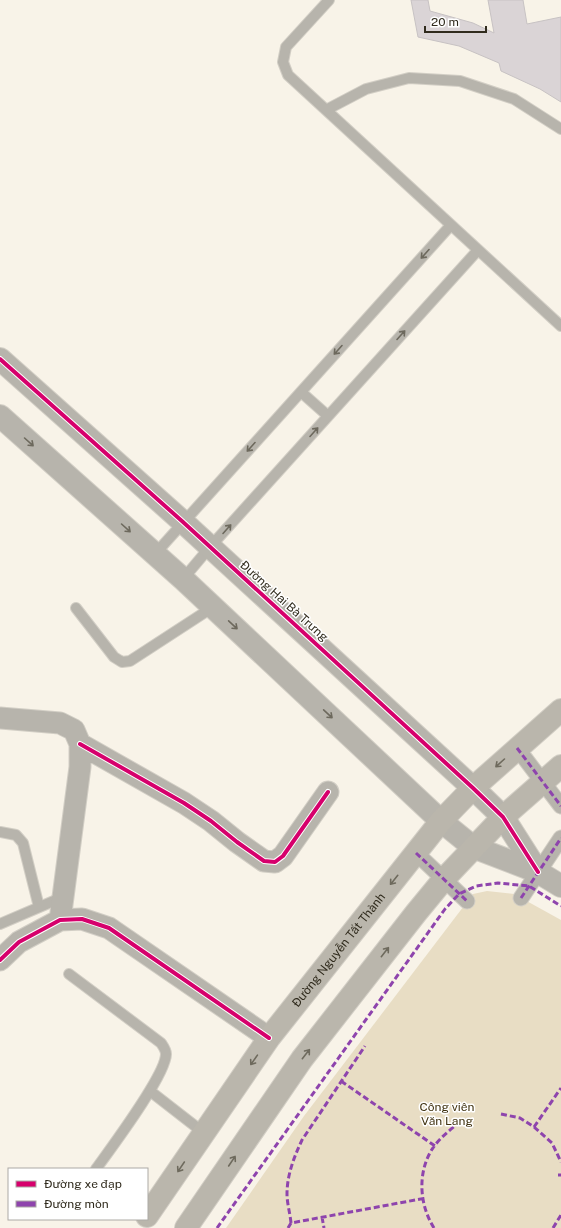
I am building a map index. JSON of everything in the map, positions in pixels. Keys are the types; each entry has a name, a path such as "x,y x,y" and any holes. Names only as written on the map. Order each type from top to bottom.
{"main road":[{"name":"Đường Nguyễn Tất Thành","path":"148,1215 269,1038 442,821 473,788 561,710"},
{"path":"186,1228 302,1059 444,879 503,817 561,766"}],"street":[{"name":"Đường Hai Bà Trưng","path":"0,359 183,522 473,788 503,817 538,872"},
{"name":"Đường Hai Bà Trưng","path":"0,416 183,579 442,821 473,847 538,872 561,886"},
{"path":"0,718 60,723 74,730 80,744 80,767 60,920"},
{"path":"80,744 211,821 264,861 276,862 283,856 328,792"},
{"path":"517,748 561,806"},
{"path":"521,898 561,838"},
{"path":"416,853 467,901"},
{"path":"0,960 19,942 60,920 82,919 109,928 269,1038"}],"lane":[{"path":"329,0 286,47 283,62 288,75 561,326"},
{"path":"326,110 366,89 409,78 460,81 514,99 561,129"},
{"path":"155,554 451,224"},
{"path":"183,579 210,547 478,250"},
{"path":"301,392 328,416"},
{"path":"76,608 114,657 122,662 130,661 213,607"},
{"path":"0,832 16,835 23,844 39,907"},
{"path":"0,924 63,897"},
{"path":"69,974 161,1043 166,1052 164,1064 150,1091 97,1168"},
{"path":"150,1091 204,1133"}],"green space":[{"name":"Công viên Văn Lang","path":"487,891 514,894 561,920 561,1228 226,1228 304,1116 473,894"}],"building":[{"path":"411,0 428,0 430,11 473,23 494,33 488,0 523,0 527,24 561,17 561,102 540,89 501,71 499,63 459,46 418,37"}],"marked path":[{"path":"517,748 561,806"},
{"path":"521,898 561,838"},
{"path":"416,853 467,901"},
{"path":"217,1228 445,909 459,894 476,886 498,883 529,886 561,906"},
{"path":"291,1223 287,1201 287,1187 296,1153 302,1140 365,1046"},
{"path":"341,1081 435,1146"},
{"path":"534,1127 561,1088"},
{"path":"501,1114 520,1118 534,1127 552,1143 561,1162"},
{"path":"434,1228 429,1219 423,1200 422,1180 424,1170 431,1151 437,1143 461,1121"},
{"path":"288,1228 291,1223 426,1198"},
{"path":"553,1228 561,1215"},
{"path":"322,1217 324,1228"}],"cycle path":[{"path":"0,359 183,522 473,788 503,817 538,872"},
{"path":"80,744 184,803 211,821 264,861 275,862 283,856 328,792"},
{"path":"0,960 19,942 60,920 82,919 109,928 269,1038"}]}
